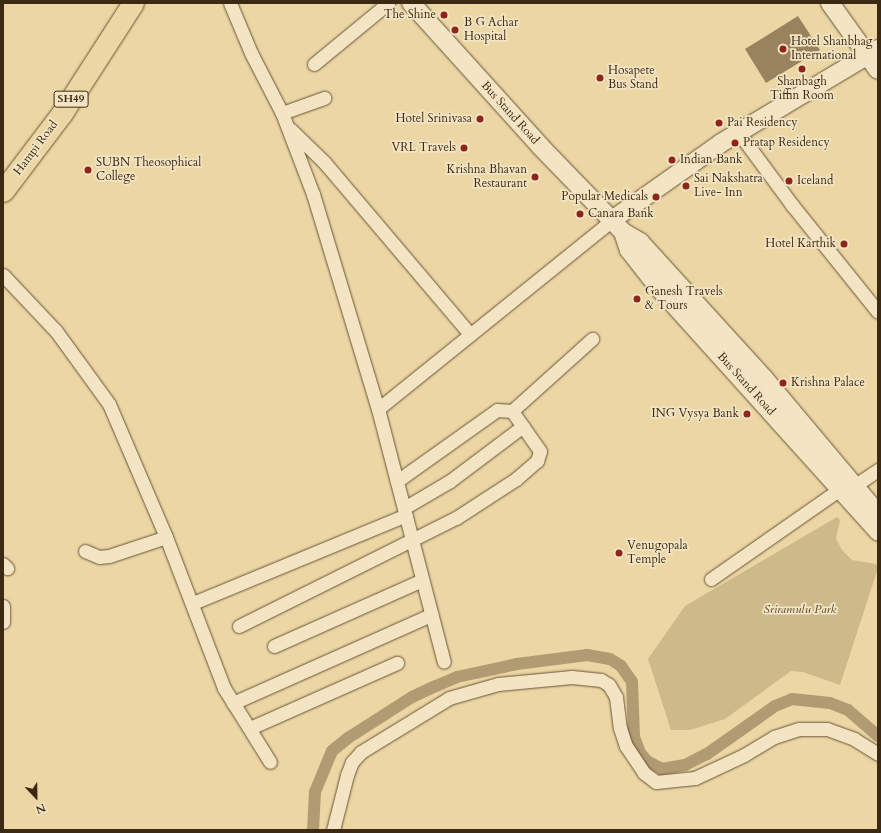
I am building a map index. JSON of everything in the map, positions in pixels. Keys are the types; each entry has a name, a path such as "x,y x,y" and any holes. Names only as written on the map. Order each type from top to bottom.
{"main road":[{"name":"Hampi Road","path":"3,191 62,113 133,3"},
{"name":"Bus Stand Road","path":"411,3 540,146 618,226 629,250 658,287 847,487 878,514"},
{"path":"618,226 672,176 739,133 875,58 830,3"},
{"name":"Bus Stand Road","path":"847,487 878,531"}],"street":[{"path":"230,3 251,53 288,126 302,166 378,409 444,662"},
{"path":"314,64 388,3"},
{"path":"282,113 324,98"},
{"path":"288,126 324,162 470,334"},
{"path":"739,133 792,205 878,312"},
{"path":"302,166 324,162"},
{"path":"378,409 470,334 618,226"},
{"path":"3,275 56,331 109,404 166,537 224,688 270,762"},
{"path":"512,411 592,340"},
{"path":"239,626 412,540 495,495 537,461 540,456 538,447 512,411 502,409 489,414 397,481"},
{"path":"192,603 405,511 450,481 523,426"},
{"path":"711,579 847,487 878,470"},
{"path":"85,551 99,557 109,556 166,537"},
{"path":"274,646 422,580"},
{"path":"3,606 3,622"},
{"path":"233,703 431,615"},
{"path":"250,728 397,663"},
{"path":"333,830 347,775 352,762 361,752 449,698 498,684 572,677 601,680 609,685 616,697 620,728 626,746 644,773 656,782 695,778 744,755 774,737 799,729 827,728 854,739 878,754"}],"green space":[{"name":"Sriramulu Park","path":"837,517 840,520 836,538 842,550 852,560 876,564 878,568 840,685 803,672 791,671 725,719 690,730 671,730 648,659 685,606"}],"building":[{"name":"Hotel Shanbhag International","path":"798,16 820,50 766,83 745,49"}],"waterway":[{"path":"313,830 315,792 332,751 348,738 412,697 457,677 517,664 587,655 610,659 621,666 632,682 634,737 640,753 647,761 662,769 685,765 707,754 775,706 792,699 830,703 848,710 878,736"}],"place":[{"name":"The Shine","path":"444,15"},
{"name":"B G Achar Hospital","path":"455,30"},
{"name":"Hotel Shanbhag International","path":"783,49"},
{"name":"Shanbagh Tiffin Room","path":"802,69"},
{"name":"Hosapete Bus Stand","path":"600,78"},
{"name":"Hotel Srinivasa","path":"480,119"},
{"name":"Pai Residency","path":"719,123"},
{"name":"Pratap Residency","path":"735,143"},
{"name":"VRL Travels","path":"464,148"},
{"name":"Indian Bank","path":"672,160"},
{"name":"SUBN Theosophical College","path":"88,170"},
{"name":"Krishna Bhavan Restaurant","path":"535,177"},
{"name":"Iceland","path":"789,181"},
{"name":"Sai Nakshatra Live- Inn","path":"686,186"},
{"name":"Popular Medicals","path":"656,197"},
{"name":"Canara Bank","path":"580,214"},
{"name":"Hotel Karthik","path":"844,244"},
{"name":"Ganesh Travels & Tours","path":"637,299"},
{"name":"Krishna Palace","path":"783,383"},
{"name":"ING Vysya Bank","path":"747,414"},
{"name":"Venugopala Temple","path":"619,553"}]}
